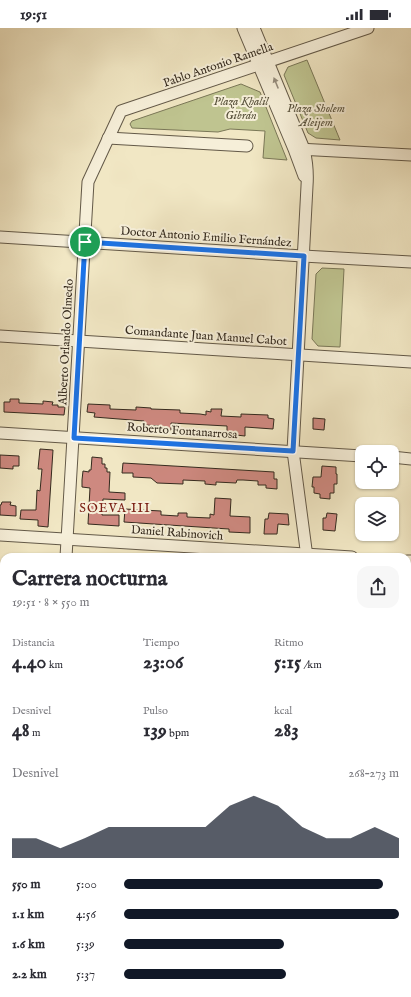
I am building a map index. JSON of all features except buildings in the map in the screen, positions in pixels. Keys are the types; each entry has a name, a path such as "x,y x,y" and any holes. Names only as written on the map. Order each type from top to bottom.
{"street":[{"path":"243,28 263,63 299,149 307,161 308,173 304,256 293,451 307,553"},
{"path":"254,28 263,63"},
{"name":"Pablo Antonio Ramella","path":"121,111 368,28"},
{"name":"Alberto Orlando Olmedo","path":"66,553 88,182 121,111"},
{"path":"108,138 247,146"},
{"path":"299,149 411,156"},
{"name":"Doctor Antonio Emilio Fernández","path":"0,237 411,262"},
{"name":"Comandante Juan Manuel Cabot","path":"0,336 411,362"},
{"name":"Roberto Fontanarrosa","path":"0,433 355,455"},
{"path":"399,458 411,459"},
{"name":"Daniel Rabinovich","path":"0,535 262,553"}],"green space":[{"name":"Plaza Sholem Aleijem","path":"307,60 340,140 316,138 308,133 284,75 288,67"},
{"name":"Plaza Khalil Gibrán","path":"241,84 260,92 287,160 263,158 265,131 230,129 218,132 132,128 130,124 132,121"},
{"path":"322,268 344,269 340,347 318,346 312,339 316,274"}],"district":[{"name":"SOEVA III","path":"115,508"}],"route":[{"path":"85,242 304,256 293,451 74,438 85,242"}]}
